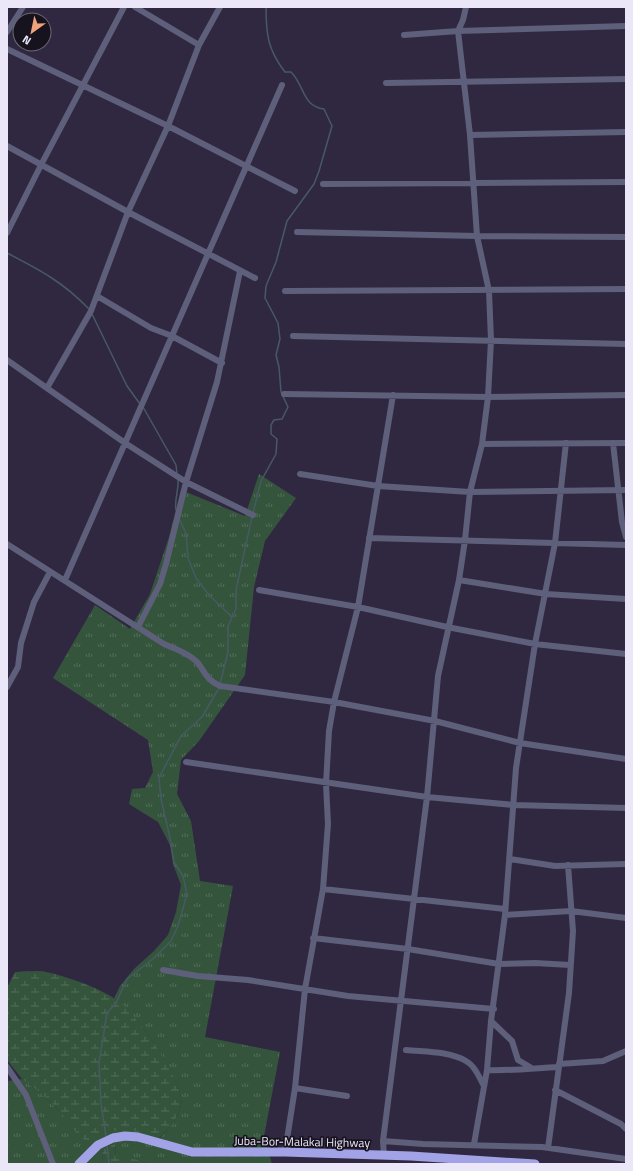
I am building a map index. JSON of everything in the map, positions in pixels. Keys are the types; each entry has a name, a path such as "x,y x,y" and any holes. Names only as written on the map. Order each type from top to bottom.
{"highway":[{"name":"Juba-Bor-Malakal Highway","path":"79,1164 98,1145 113,1138 138,1137 192,1152 285,1152 490,1160 535,1164"}],"street":[{"path":"7,32 23,7"},
{"path":"7,233 124,7"},
{"path":"135,7 199,44"},
{"path":"47,388 91,311 128,212 168,126 199,44 220,7"},
{"path":"384,1156 383,1141 427,797 438,676 458,580 465,540 470,492 482,444 488,397 491,340 489,291 477,236 470,135 458,31 463,20 466,7"},
{"path":"404,35 458,31 626,26"},
{"path":"7,49 168,126 295,191"},
{"path":"386,83 626,79"},
{"path":"65,580 282,85"},
{"path":"470,135 626,132"},
{"path":"7,146 128,212 255,278"},
{"path":"323,184 626,182"},
{"path":"297,232 477,236 626,237"},
{"path":"138,627 160,584 186,482 222,363 240,271"},
{"path":"285,291 626,289"},
{"path":"97,296 151,328 172,336 222,363"},
{"path":"293,336 626,344"},
{"path":"7,360 125,443 186,482 253,515"},
{"path":"284,394 488,397 626,395"},
{"path":"285,1152 295,1088 305,989 323,889 328,824 326,784 329,731 334,702 358,608 393,395"},
{"path":"474,1144 487,1070 491,1021 494,1009 505,912 520,743 554,543 566,443"},
{"path":"613,443 622,522 626,538"},
{"path":"482,444 626,443"},
{"path":"300,474 378,486 470,492 626,490"},
{"path":"369,538 626,545"},
{"path":"7,544 164,644 181,651 197,662 209,680 220,686 334,702 434,721 520,743 626,759"},
{"path":"7,687 18,667 21,643 34,602 50,572"},
{"path":"458,580 546,594 626,599"},
{"path":"259,590 358,608 447,628 536,644 626,654"},
{"path":"186,762 326,784 427,797 514,805 626,808"},
{"path":"510,858 539,865 626,864"},
{"path":"548,1148 569,993 573,931 568,865"},
{"path":"323,889 414,899 505,912 571,911 626,918"},
{"path":"313,938 408,949 499,964 534,963 570,965"},
{"path":"162,970 198,976 248,980 305,989 402,1001 494,1009"},
{"path":"491,1021 512,1041 518,1060 533,1068"},
{"path":"406,1050 437,1053 466,1061 474,1068 484,1086"},
{"path":"487,1070 507,1071 602,1061 626,1051"},
{"path":"7,1067 26,1095 53,1164"},
{"path":"295,1088 347,1096"},
{"path":"555,1090 621,1124 626,1129"},
{"path":"383,1141 423,1144 474,1144 548,1148 626,1159"}],"green space":[{"path":"259,474 296,498 265,541 254,587 245,675 199,741 181,760 177,794 191,821 200,881 233,886 205,1037 280,1052 264,1136 272,1164 152,1164 134,1159 116,1159 115,1143 102,1148 103,1164 7,1164 7,1081 22,1079 42,1094 60,1112 99,1133 120,1129 139,1131 160,1138 173,1123 180,1110 180,1095 175,1081 157,1048 134,1017 114,999 120,986 134,969 154,951 168,935 176,912 181,885 173,864 170,845 158,822 129,804 132,789 145,788 153,772 148,740 53,678 95,605 130,629 150,594 169,537 181,490 245,516"},
{"path":"42,971 55,974 92,987 109,995 125,1007 158,1049 176,1081 180,1094 181,1105 178,1115 163,1135 159,1138 122,1130 105,1133 88,1142 79,1136 60,1112 42,1094 22,1079 7,1060 7,988 15,972"},
{"path":"115,1143 116,1159 134,1159 152,1164 103,1164 102,1148"}],"waterway":[{"path":"253,513 261,481 276,454 277,439 271,434 271,425 274,420 282,419 288,407 281,392 279,367 276,355 280,339 278,323 265,298 266,286 276,262 287,221 314,184 332,126 324,109 312,104 304,95 296,77 291,72 285,72 279,64 269,42 266,7"},
{"path":"7,253 51,277 70,291 89,309"},
{"path":"92,314 127,386 140,404"},
{"path":"143,407 176,465 177,474"},
{"path":"176,510 178,480"},
{"path":"220,684 228,652 228,626 236,609 236,590 252,517"},
{"path":"179,519 186,533 188,558 196,578 209,595 232,617"},
{"path":"106,1137 101,1103 99,1063 107,1013 116,1003 127,979 154,958 171,941 178,926 187,894 183,876 174,862 161,799 159,778 181,736 202,717 219,688"},
{"path":"107,1145 109,1164"}]}
